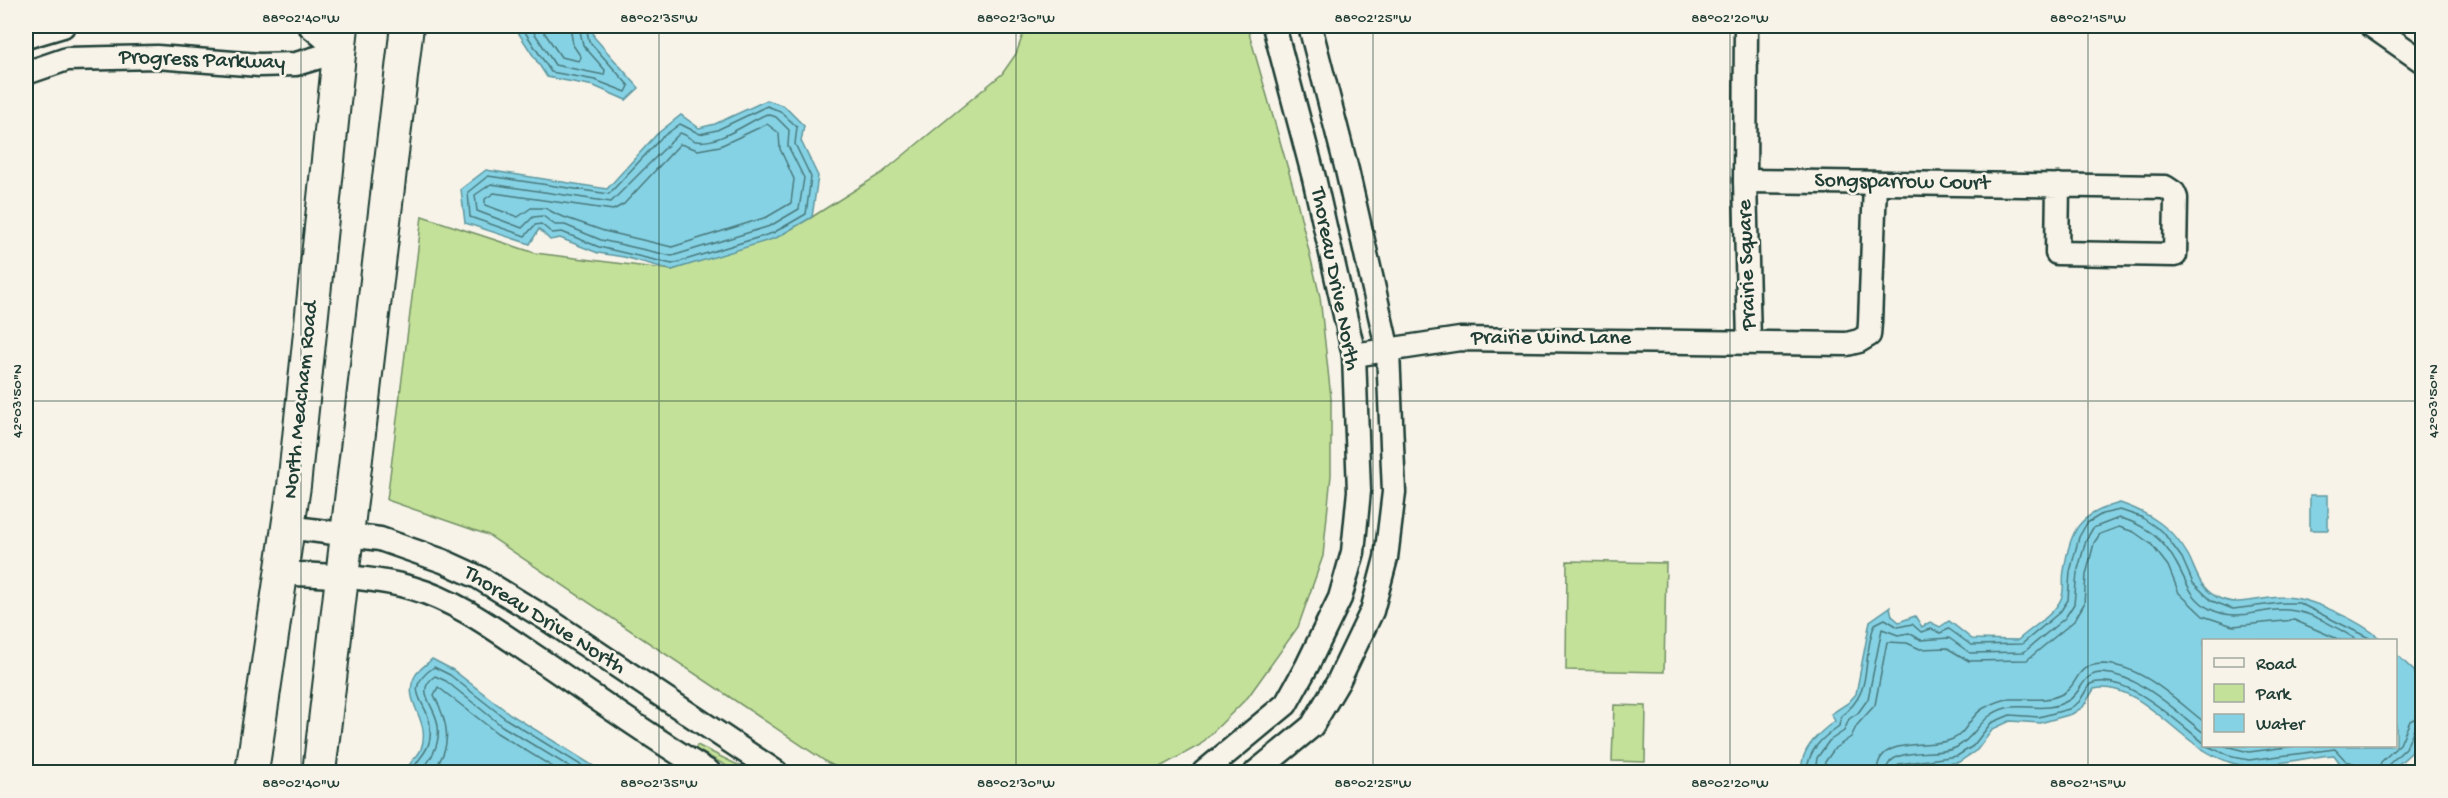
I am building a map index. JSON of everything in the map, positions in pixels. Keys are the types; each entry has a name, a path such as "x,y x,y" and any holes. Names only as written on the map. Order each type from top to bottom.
{"main road":[{"path":"319,772 407,26"},
{"name":"North Meacham Road","path":"252,772 288,527 341,38"}],"street":[{"path":"26,37 63,26"},
{"path":"310,26 341,38"},
{"name":"Thoreau Drive North","path":"1204,772 1286,704 1340,598 1353,552 1359,491 1354,355 1314,178 1274,26"},
{"name":"Thoreau Drive North","path":"1256,772 1312,726 1338,682 1372,611 1386,558 1394,492 1388,351 1347,170 1310,26"},
{"name":"Prairie Square","path":"1746,26 1745,181 1749,341 1847,344 1869,335 1875,183"},
{"path":"2372,26 2422,61"},
{"name":"Progress Parkway","path":"26,73 67,59 157,57 296,64 341,38"},
{"name":"Songsparrow Court","path":"1745,181 2058,185 2170,188 2176,198 2175,255 2057,253 2058,185"},
{"name":"Prairie Wind Lane","path":"1354,355 1460,339 1749,341"},
{"name":"Thoreau Drive North","path":"288,527 380,539 444,561 478,577 550,621 776,772"},
{"name":"Thoreau Drive North","path":"282,573 376,580 415,589 466,612 659,742 709,772"}],"green space":[{"path":"1029,26 1247,26 1296,197 1320,297 1331,398 1331,475 1323,556 1298,627 1248,697 1200,745 1151,772 847,772 828,763 488,535 387,500 422,216 535,253 672,270 784,233 882,173 1002,74 1016,54 1025,29"},
{"path":"1567,561 1666,563 1664,672 1566,670"},
{"path":"1614,705 1646,706 1645,762 1612,761"},
{"path":"697,745 752,772 738,772 695,749"}],"water":[{"path":"514,26 592,26 594,37 639,88 626,100 594,86 547,77"},
{"path":"767,100 784,106 804,126 801,141 818,176 812,217 776,238 672,270 624,257 598,253 560,238 550,240 539,229 530,244 465,223 461,189 486,170 607,189 657,134 681,115 699,128 715,124"},
{"path":"2310,495 2328,495 2328,530 2310,530"},
{"path":"2120,503 2141,511 2159,522 2182,545 2201,583 2209,592 2223,600 2239,602 2282,597 2306,601 2349,618 2381,639 2202,639 2202,747 2397,747 2397,655 2414,671 2421,691 2422,722 2412,752 2391,771 2365,772 2342,766 2334,755 2267,765 2241,765 2210,754 2138,700 2109,688 2094,689 2083,707 2072,714 2040,723 2010,721 1993,729 1977,750 1959,762 1878,772 1802,772 1807,749 1822,731 1835,721 1831,714 1848,703 1856,694 1870,621 1890,607 1892,616 1899,622 1915,616 1922,627 1930,622 1940,627 1949,621 1972,639 2018,640 2058,605 2063,593 2066,556 2074,534 2086,518 2106,507"},
{"path":"432,659 453,670 510,714 603,772 406,772 420,752 423,738 423,729 412,694 412,685 416,674"}]}
